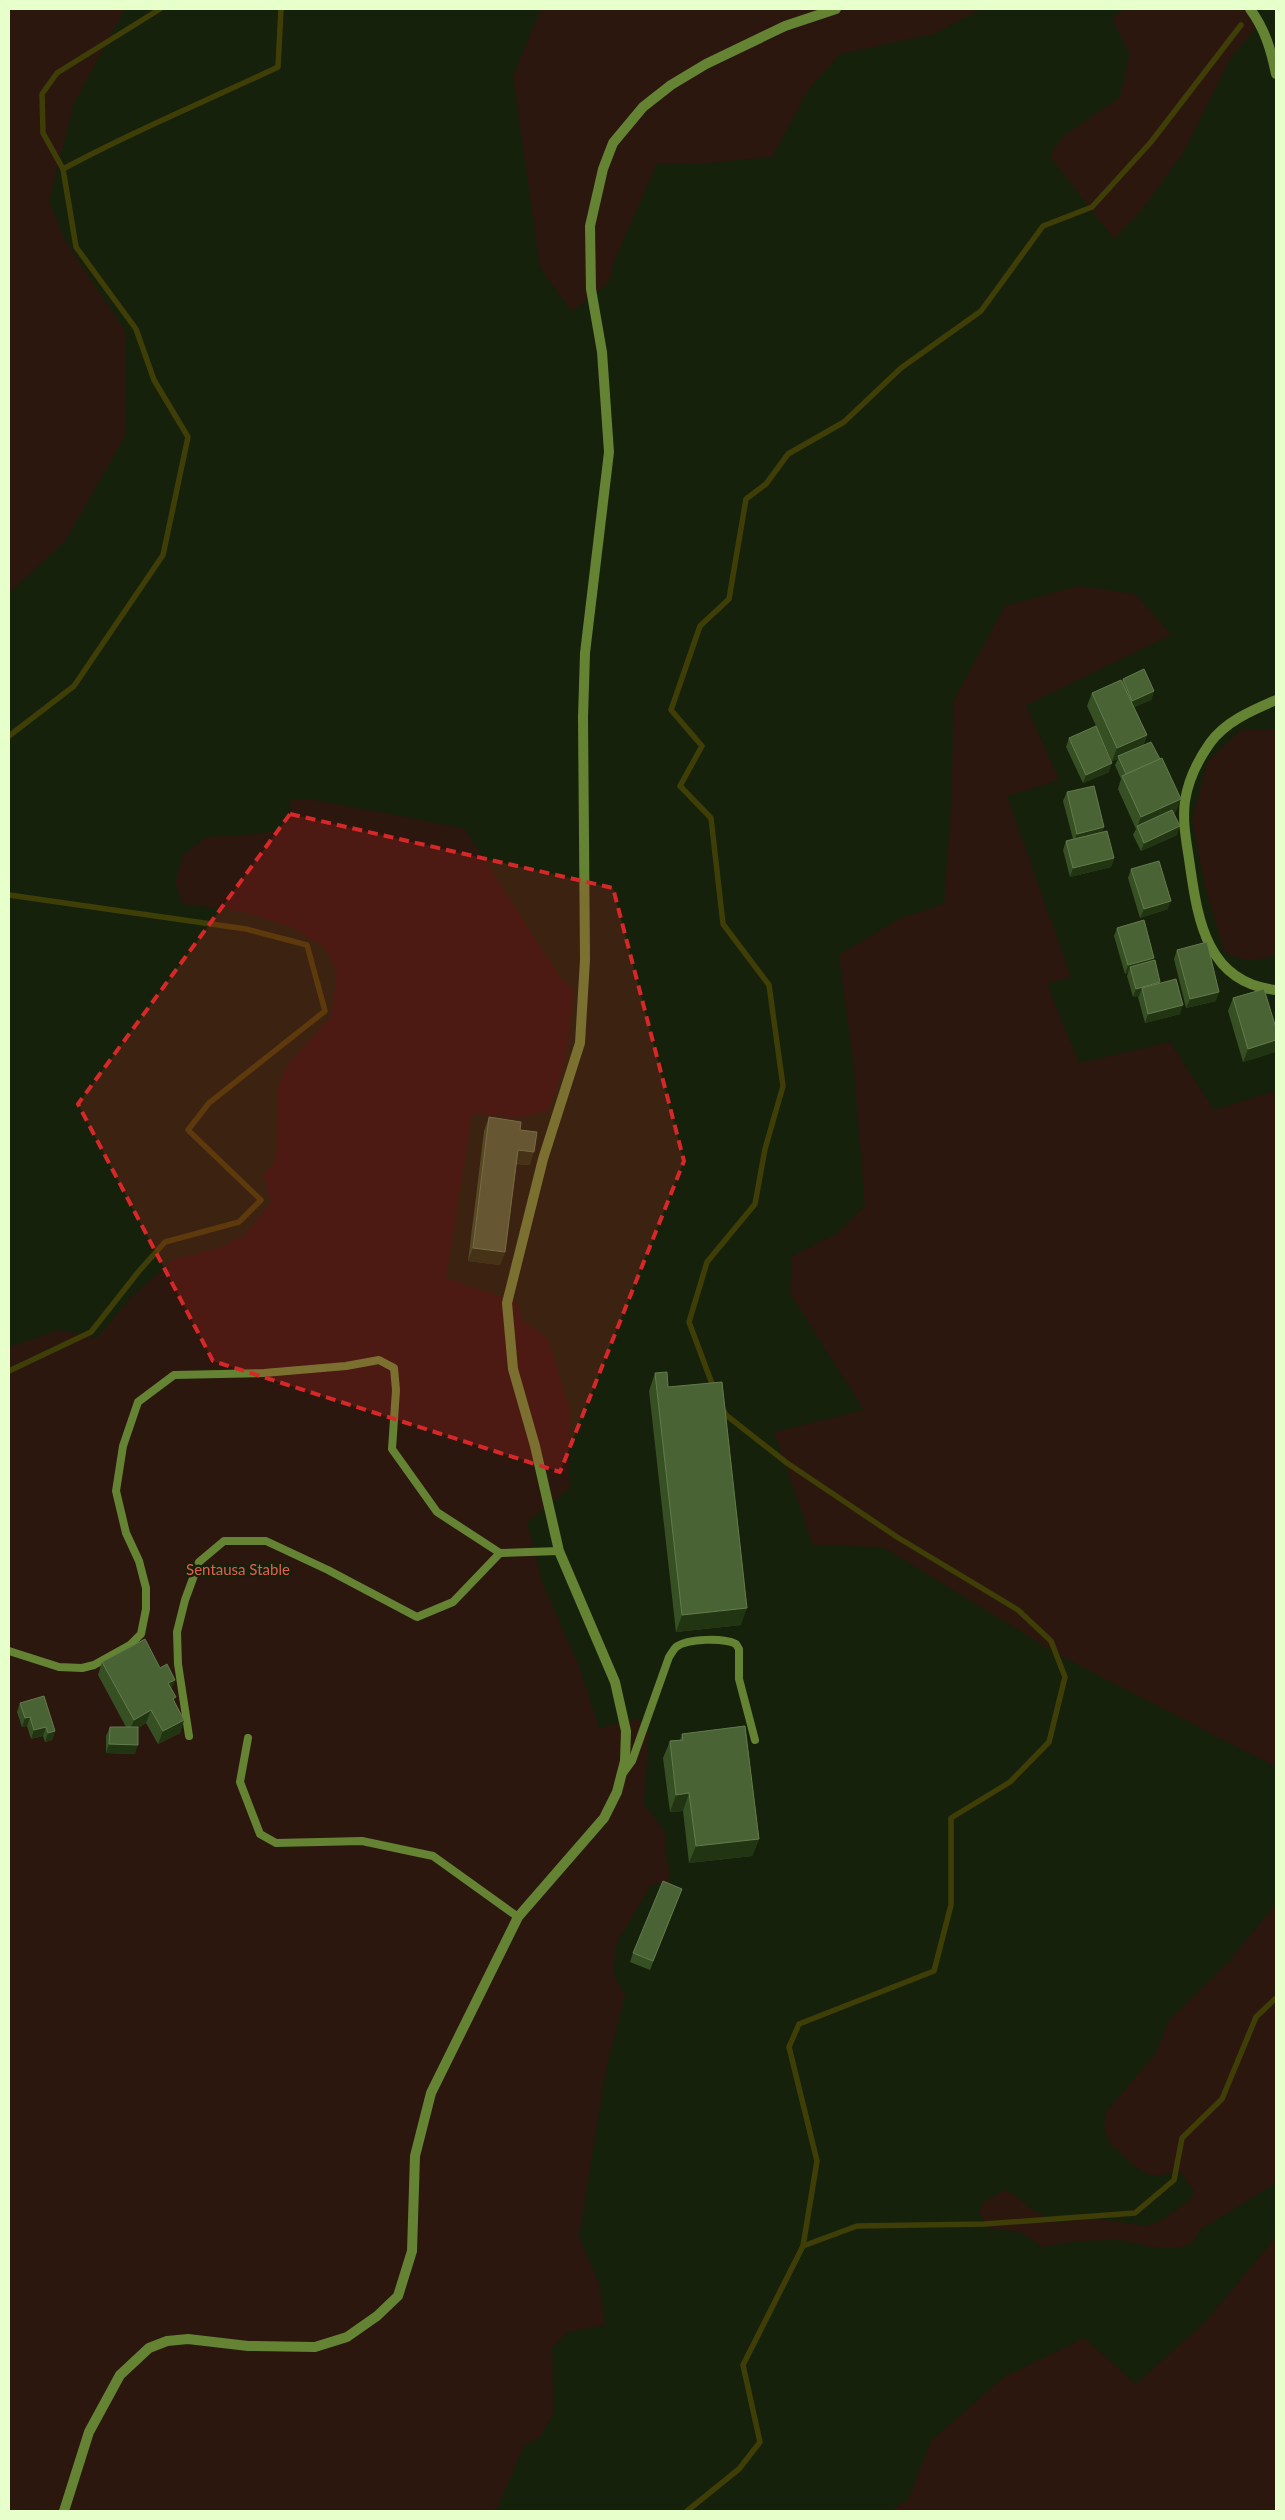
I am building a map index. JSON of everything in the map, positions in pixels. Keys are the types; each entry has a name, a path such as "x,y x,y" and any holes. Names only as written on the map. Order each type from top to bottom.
{"street":[{"path":"64,2511 89,2432 120,2375 149,2348 167,2341 188,2339 248,2346 315,2347 347,2337 377,2316 398,2296 412,2252 416,2156 431,2093 518,1917 604,1818 617,1792 625,1761 626,1731 614,1682 559,1551 513,1369 507,1303 543,1160 580,1043 585,960 583,717 585,653 609,452 602,352 591,289 590,226 603,169 613,143 643,107 671,85 734,50 785,26 836,9"},
{"path":"1250,9 1261,23 1268,41 1276,74"},
{"path":"1276,700 1228,724 1211,742 1190,781 1183,815 1195,898 1201,924 1217,960 1243,982 1259,988 1276,990"}],"lane":[{"path":"9,1651 59,1667 82,1668 94,1665 130,1645 141,1634 146,1609 146,1588 139,1561 126,1533 116,1491 123,1446 138,1402 174,1375 264,1373 346,1366 379,1360 394,1368 396,1390 392,1449 437,1512 500,1553 559,1551"},
{"path":"189,1736 178,1664 177,1632 185,1600 199,1562 224,1541 266,1541 328,1570 417,1617 453,1602 500,1553"},
{"path":"621,1776 632,1761 669,1657 676,1647 683,1643 720,1639 736,1644 739,1650 739,1679 755,1740"},
{"path":"248,1738 240,1782 260,1834 276,1843 362,1841 434,1856 518,1917"}],"highlighted area":[{"path":"290,814 613,888 684,1161 560,1472 213,1361 78,1104"}],"green space":[{"path":"9,9 125,9 74,103 49,201 66,242 126,332 125,436 65,541 9,593"},
{"path":"541,9 982,9 933,34 840,54 808,90 772,157 697,164 657,163 614,262 609,282 572,312 540,267 513,76"},
{"path":"1125,9 1241,9 1264,19 1231,57 1183,153 1140,212 1114,239 1050,156 1062,137 1120,97 1130,53 1112,19"},
{"path":"1079,586 1135,594 1171,635 1026,705 1059,780 1007,796 1071,977 1047,984 1079,1063 1170,1042 1214,1110 1276,1091 1276,1767 1061,1656 883,1547 813,1545 774,1432 864,1410 790,1293 792,1256 836,1234 865,1206 854,1070 839,955 899,919 944,904 951,805 954,700 1005,606"},
{"path":"1241,730 1276,730 1276,955 1256,960 1237,958 1224,951 1205,886 1192,820 1208,761"},
{"name":"Sentausa Stable","path":"290,799 309,799 464,828 561,979 574,990 565,1063 548,1111 516,1118 472,1113 446,1278 518,1303 522,1321 548,1338 569,1408 570,1488 527,1522 542,1582 580,1669 599,1728 638,1719 649,1731 644,1804 666,1833 665,1844 670,1881 651,1885 617,1942 613,1972 625,1996 606,2069 579,2237 599,2283 605,2325 568,2332 552,2347 554,2412 540,2437 524,2445 496,2511 9,2511 9,1347 59,1330 97,1338 132,1296 174,1259 217,1249 246,1234 271,1203 263,1175 276,1160 278,1086 287,1066 331,1016 337,971 324,947 291,927 245,912 183,904 175,883 183,855 206,837 275,831 291,816"},
{"path":"1276,1904 1276,2183 1201,2229 1191,2244 1181,2247 1154,2247 1119,2240 1078,2241 1043,2247 1020,2232 988,2228 979,2212 984,2202 1006,2189 1034,2211 1058,2223 1090,2218 1147,2226 1162,2220 1192,2199 1194,2191 1180,2172 1153,2176 1138,2169 1111,2145 1104,2129 1106,2112 1156,2053 1169,2020 1229,1961"},
{"path":"1276,2237 1276,2511 890,2511 908,2500 931,2441 1004,2377 1084,2338 1136,2384 1207,2320"}],"building":[{"path":"1144,669 1154,691 1132,701 1123,679"},
{"path":"1121,680 1147,735 1117,748 1092,693"},
{"path":"1096,726 1112,763 1086,775 1069,738"},
{"path":"1151,742 1160,759 1126,774 1118,756"},
{"path":"1162,758 1181,799 1141,817 1122,776"},
{"path":"1094,786 1104,827 1077,834 1067,792"},
{"path":"1172,810 1180,826 1144,843 1137,826"},
{"path":"1107,831 1114,858 1073,868 1066,841"},
{"path":"1159,861 1171,901 1144,909 1131,869"},
{"path":"1144,920 1154,958 1128,965 1117,928"},
{"path":"1207,942 1219,992 1190,999 1177,950"},
{"path":"1155,960 1160,982 1136,989 1130,967"},
{"path":"1176,979 1183,1005 1148,1014 1142,988"},
{"path":"1264,989 1276,1028 1276,1040 1248,1049 1233,998"},
{"path":"489,1117 521,1122 520,1130 537,1132 534,1152 518,1150 505,1252 473,1248"},
{"path":"667,1372 668,1387 722,1382 747,1608 682,1615 655,1373"},
{"path":"145,1639 160,1668 167,1664 175,1680 168,1683 176,1697 173,1699 184,1720 163,1731 151,1710 134,1720 102,1662"},
{"path":"44,1696 55,1731 48,1733 46,1727 34,1730 30,1717 25,1718 20,1703"},
{"path":"745,1726 759,1839 696,1846 689,1793 676,1795 670,1741 683,1740 682,1734"},
{"path":"110,1727 138,1727 138,1745 109,1744"},
{"path":"663,1881 682,1889 653,1961 633,1953"}],"waterway":[{"path":"63,169 43,133 42,94 57,73 160,9"},
{"path":"9,736 74,686 163,555 188,437 154,380 136,329 76,247 63,169 143,129 278,67 281,9"},
{"path":"714,1389 689,1322 707,1262 755,1204 765,1149 783,1086 769,985 723,924 711,818 680,786 702,746 671,710 700,626 729,599 746,499 766,484 788,454 844,422 901,368 981,311 1043,226 1092,207 1151,142 1241,25"},
{"path":"9,895 246,929 307,945 325,1011 209,1103 188,1130 261,1200 239,1222 165,1242 139,1271 91,1332 9,1371"},
{"path":"687,2511 739,2469 760,2442 743,2365 803,2246 817,2161 789,2047 799,2024 934,1971 951,1905 951,1818 1010,1782 1049,1742 1065,1677 1051,1641 1018,1610 897,1537 787,1463 726,1415 723,1409"},
{"path":"803,2246 857,2226 984,2224 1135,2213 1174,2180 1182,2138 1222,2099 1256,2017 1276,1998"}]}
